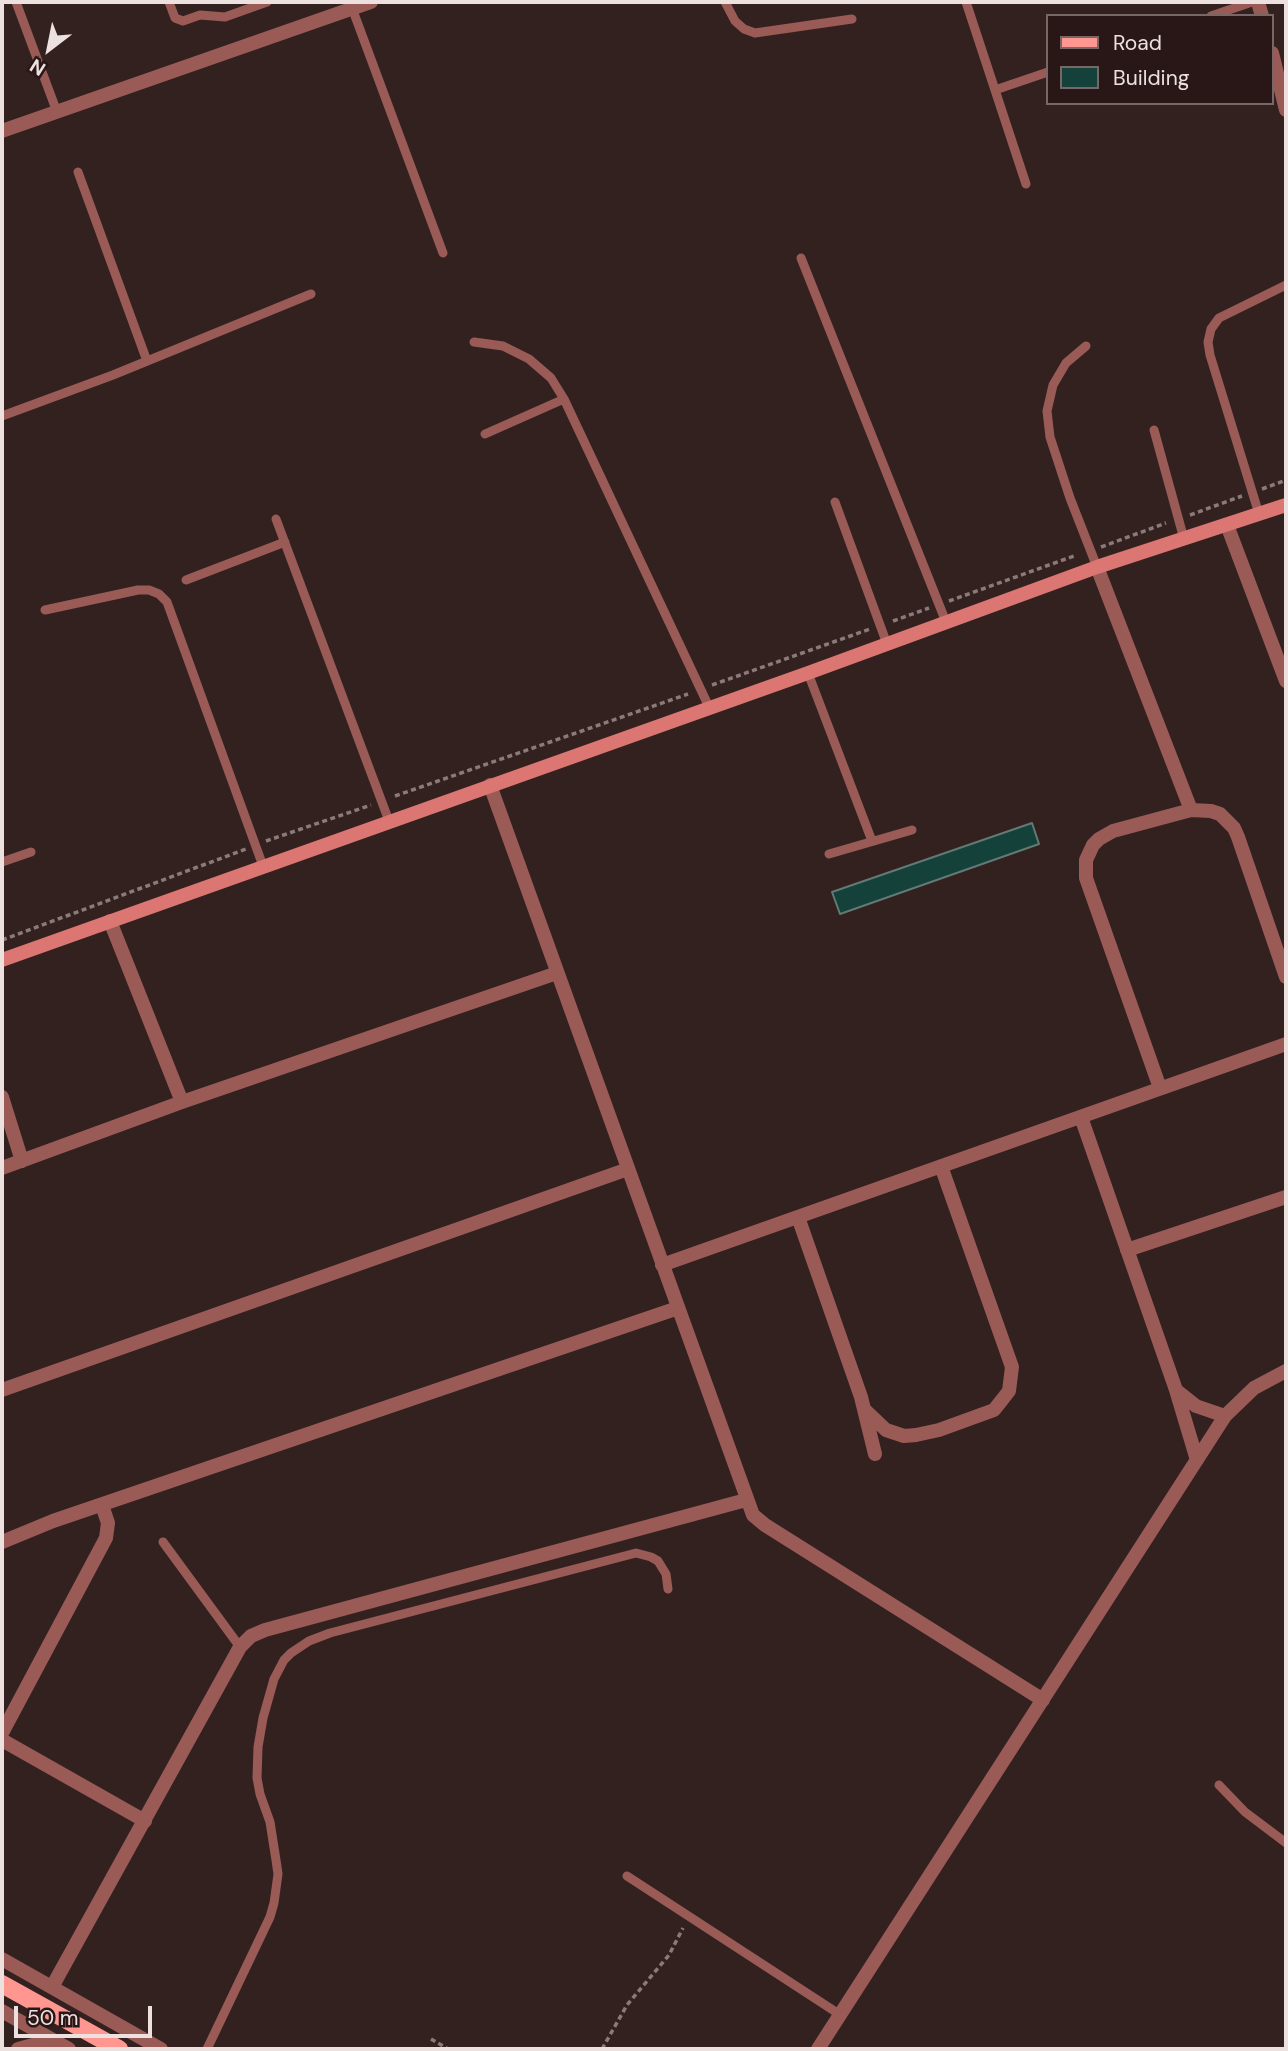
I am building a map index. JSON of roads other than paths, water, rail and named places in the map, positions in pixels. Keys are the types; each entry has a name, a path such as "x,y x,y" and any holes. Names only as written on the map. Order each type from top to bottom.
{"main road":[{"path":"2,960 808,673 1097,567 1286,505"},
{"path":"2,1984 119,2049"}],"street":[{"path":"2,131 371,2"},
{"path":"1274,61 1286,110"},
{"path":"1227,525 1286,681"},
{"path":"1097,567 1191,810"},
{"path":"490,785 753,1515 1043,1700"},
{"path":"1160,1088 1086,878 1086,860 1093,845 1113,831 1191,810 1220,814 1234,828 1286,977"},
{"path":"110,920 182,1102"},
{"path":"2,1168 182,1102 557,973"},
{"path":"662,1265 1286,1044"},
{"path":"2,1097 22,1161"},
{"path":"1080,1116 1176,1390 1197,1460"},
{"path":"866,1411 886,1430 904,1436 916,1435 994,1410 1009,1391 1012,1367 941,1166"},
{"path":"2,1390 628,1169"},
{"path":"1127,1250 1286,1197"},
{"path":"798,1217 866,1411 875,1454"},
{"path":"2,1542 102,1505 678,1308"},
{"path":"818,2049 1225,1416 1254,1388 1286,1371"},
{"path":"1176,1390 1196,1406 1225,1416"},
{"path":"52,1987 240,1647 251,1636 746,1500"},
{"path":"2,1732 103,1546 108,1523 102,1505"},
{"path":"2,1740 145,1821"},
{"path":"2,1959 161,2049"},
{"path":"2,2011 65,2047"},
{"path":"18,2049 40,2043 65,2047"}],"lane":[{"path":"16,2 57,112"},
{"path":"169,2 175,18 183,21 200,15 225,17 267,2"},
{"path":"725,2 735,21 744,29 755,33 852,19"},
{"path":"966,2 1026,184"},
{"path":"1217,14 1255,2"},
{"path":"352,8 443,253"},
{"path":"995,90 1046,73"},
{"path":"78,172 146,361"},
{"path":"801,258 946,622"},
{"path":"1259,514 1209,355 1208,342 1211,329 1219,318 1286,285"},
{"path":"2,416 311,294"},
{"path":"474,342 503,346 529,359 551,378 564,399 709,707"},
{"path":"1086,346 1066,363 1053,385 1047,411 1050,437 1097,567"},
{"path":"485,434 564,399"},
{"path":"1154,430 1184,539"},
{"path":"835,502 887,644"},
{"path":"276,519 389,821"},
{"path":"186,580 285,542"},
{"path":"45,610 138,590 159,594 167,602 263,866"},
{"path":"808,673 872,841"},
{"path":"829,854 912,830"},
{"path":"2,862 31,852"},
{"path":"163,1542 240,1647"},
{"path":"207,2049 270,1917 274,1903 278,1874 270,1822 260,1794 257,1762 261,1725 270,1690 278,1669 291,1653 309,1641 330,1633 636,1553 658,1561 666,1574 668,1589"},
{"path":"1219,1785 1245,1812 1286,1843"},
{"path":"627,1876 839,2014"}]}
